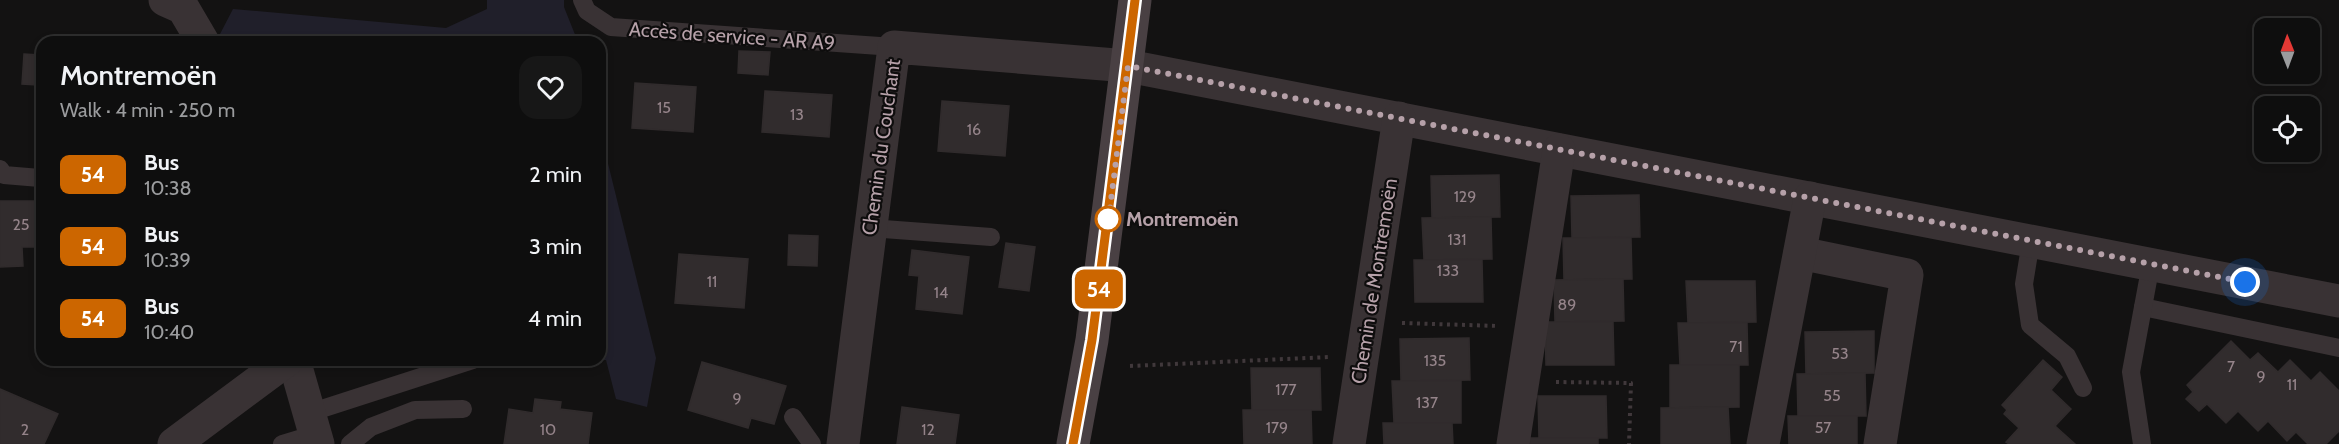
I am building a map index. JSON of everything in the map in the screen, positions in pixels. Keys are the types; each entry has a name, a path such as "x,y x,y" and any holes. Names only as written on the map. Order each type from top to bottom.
{"main road":[{"path":"1073,444 1092,340 1135,0"}],"street":[{"path":"165,0 183,8 199,36"},
{"name":"Chemin du Couchant","path":"843,444 894,47 1128,66"},
{"path":"1128,66 2339,301"},
{"name":"Chemin de Montremoën","path":"1349,444 1399,118"},
{"path":"1513,444 1559,150"},
{"path":"1763,444 1810,198"},
{"path":"1800,253 1907,275 1880,444"},
{"path":"174,444 278,366"},
{"path":"296,366 314,430"}],"lane":[{"name":"Accès de service - AR A9","path":"582,0 587,11 611,27 894,47"},
{"path":"0,169 4,175 36,178"},
{"path":"870,228 991,237"},
{"path":"2031,241 2024,284 2030,325 2067,356 2083,388"},
{"path":"2142,444 2131,372 2151,264"},
{"path":"2143,307 2339,348"},
{"path":"282,444 459,366"},
{"path":"350,444 371,427 415,410 464,409"},
{"path":"793,417 812,444"}],"path":[{"path":"1368,321 1532,327"},
{"path":"1130,366 1363,356"},
{"path":"1523,381 1631,383 1629,444"}],"shaded area":[{"path":"487,0 564,0 564,7 576,36 220,36 220,34 233,9 446,28 487,9"},
{"path":"606,155 656,358 647,407 616,399 606,360"}],"building":[{"path":"739,51 770,52 768,75 738,73"},
{"path":"24,54 36,55 36,85 22,84"},
{"path":"635,83 696,87 693,132 632,128"},
{"path":"765,91 832,95 829,137 762,132"},
{"path":"942,101 1009,106 1005,156 938,151"},
{"path":"1499,175 1500,217 1432,218 1431,176"},
{"path":"1639,195 1640,237 1572,238 1571,196"},
{"path":"0,201 36,201 36,247 22,247 23,266 0,267"},
{"path":"1491,217 1492,259 1424,260 1422,218"},
{"path":"789,235 818,236 817,266 788,265"},
{"path":"1563,238 1631,238 1632,279 1564,280"},
{"path":"1006,243 1035,247 1029,291 999,287"},
{"path":"912,250 969,257 962,314 916,309 919,276 909,275"},
{"path":"679,254 748,259 744,308 675,303"},
{"path":"1414,260 1482,260 1483,302 1415,302"},
{"path":"1623,279 1624,321 1555,322 1554,280"},
{"path":"1686,281 1755,281 1756,322 1688,323"},
{"path":"1545,322 1613,322 1614,365 1546,365"},
{"path":"1678,323 1747,323 1748,365 1680,365"},
{"path":"1874,331 1874,373 1806,374 1805,332"},
{"path":"1469,338 1470,380 1401,381 1400,339"},
{"path":"2231,341 2250,360 2258,353 2278,372 2290,360 2311,381 2320,372 2339,391 2339,431 2326,444 2308,444 2296,432 2287,441 2268,421 2258,431 2238,411 2226,423 2207,404 2199,411 2186,399 2193,392 2187,385"},
{"path":"2043,360 2062,377 2051,390 2071,409 2055,426 2075,444 2009,444 2006,442 2019,428 2004,414 2007,410 2002,405"},
{"path":"702,362 786,386 774,424 751,418 748,428 688,410"},
{"path":"1670,365 1739,365 1739,407 1670,408"},
{"path":"1251,368 1320,368 1321,410 1252,410"},
{"path":"1865,373 1866,416 1798,416 1797,374"},
{"path":"1392,381 1461,381 1461,423 1394,423"},
{"path":"0,389 58,414 44,444 0,444"},
{"path":"1538,396 1606,396 1607,438 1539,438"},
{"path":"535,399 561,402 560,409 592,413 588,444 504,444 509,409 533,413"},
{"path":"902,407 959,415 955,444 897,444"},
{"path":"1728,407 1730,444 1661,444 1661,408"},
{"path":"1243,410 1311,410 1312,444 1244,444"},
{"path":"1788,416 1857,416 1857,444 1789,444"},
{"path":"1383,423 1452,423 1453,444 1384,444"},
{"path":"1530,438 1598,438 1598,444 1530,444"}],"bus line":[{"name":"54","path":"1073,444 1092,340 1135,0"}],"place":[{"name":"Montremoën","path":"1108,219"}],"route":[{"path":"1108,219 1108,224 1128,66 2245,282"}]}
